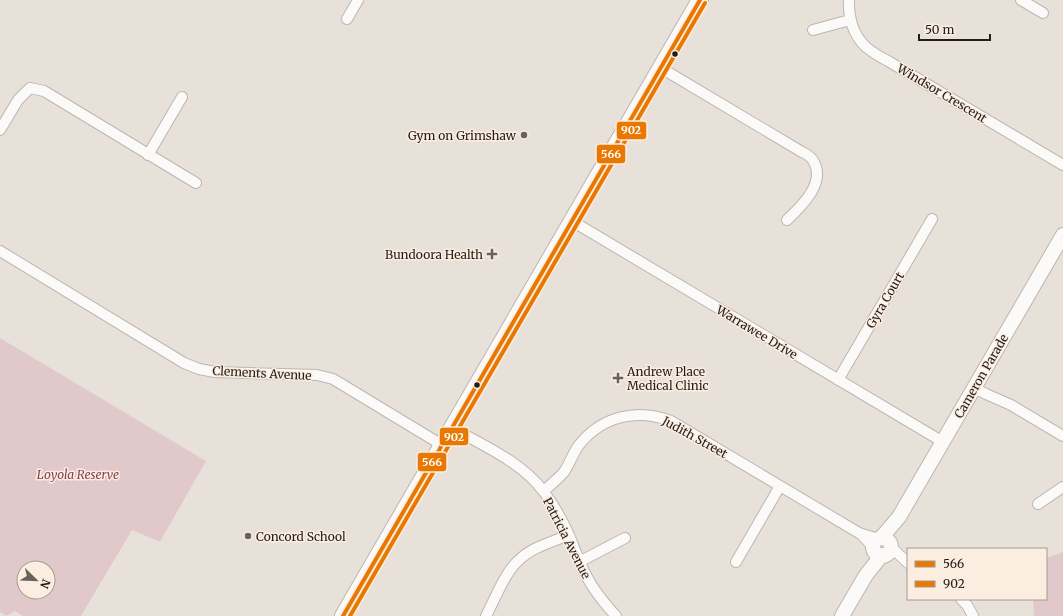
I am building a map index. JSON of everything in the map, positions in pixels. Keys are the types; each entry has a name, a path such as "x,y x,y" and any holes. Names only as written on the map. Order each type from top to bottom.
{"main road":[{"path":"343,616 700,0"}],"street":[{"path":"347,20 358,0"},
{"name":"Windsor Crescent","path":"849,0 850,20 854,31 859,39 874,53 1063,165"},
{"path":"1021,0 1043,13"},
{"path":"813,30 850,20"},
{"path":"661,68 811,158 817,171 815,184 806,201 787,220"},
{"path":"0,130 18,100 30,88 44,91 196,183"},
{"path":"148,154 182,97"},
{"name":"Gyra Court","path":"838,380 932,219"},
{"name":"Warrawee Drive","path":"572,222 943,442"},
{"name":"Cameron Parade","path":"842,616 1063,235"},
{"name":"Clements Avenue","path":"0,251 184,363 199,369 215,372 317,375 333,379 442,445"},
{"path":"976,385 989,389 1011,405 1063,436"},
{"name":"Judith Street","path":"544,491 564,471 574,452 593,431 610,421 629,415 639,414 662,418 671,421 907,562"},
{"name":"Patricia Avenue","path":"452,428 498,454 517,467 544,491 554,506 569,535 579,562 587,578 616,616"},
{"path":"736,562 780,486"},
{"path":"1038,504 1063,487"},
{"path":"486,616 506,576 519,560 536,548 569,535"},
{"path":"579,562 625,538"},
{"path":"962,600 973,616"}],"green space":[{"name":"Loyola Reserve","path":"0,338 206,461 160,542 132,530 81,616 23,616 15,611 6,616 0,612"},
{"path":"1063,552 1063,616 1034,616 1033,600 1047,600 1047,558"}],"transit line":[{"name":"566","path":"343,616 700,0"},
{"name":"902","path":"350,616 705,3"}],"place":[{"name":"Gym on Grimshaw","path":"524,135"},
{"name":"Bundoora Health","path":"492,254"},
{"name":"Andrew Place Medical Clinic","path":"618,378"},
{"name":"Concord School","path":"248,536"}]}
